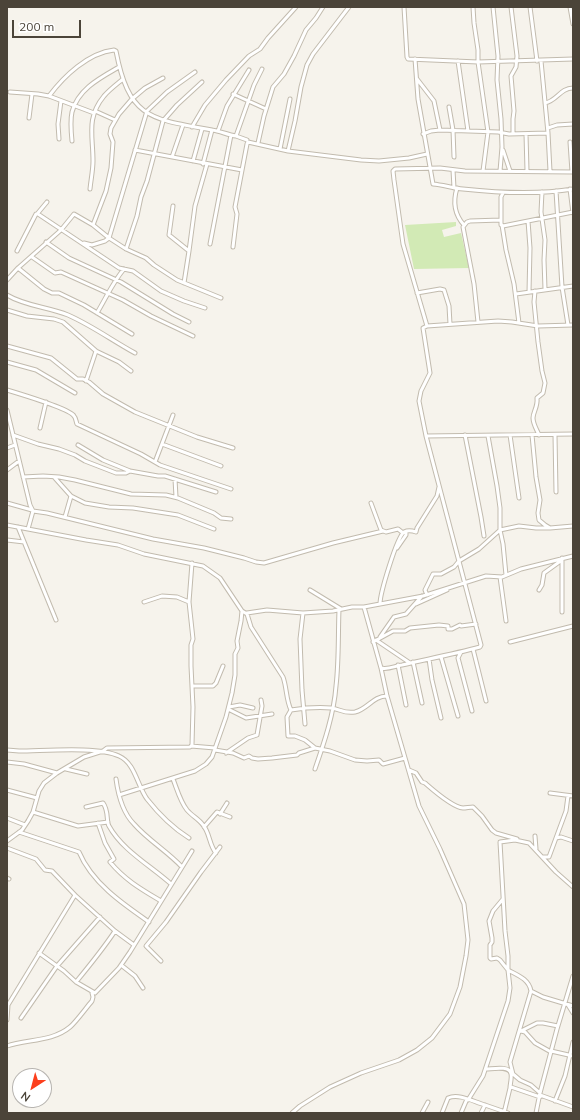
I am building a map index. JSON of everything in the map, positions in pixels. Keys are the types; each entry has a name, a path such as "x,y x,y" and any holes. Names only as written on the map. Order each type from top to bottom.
{"street":[{"path":"192,127 200,112 226,80 249,56 260,48 296,7"},
{"path":"258,144 266,109 274,85 284,74 306,30 323,7"},
{"path":"288,151 307,65 313,54 349,7"},
{"path":"404,7 408,59 478,62 573,59"},
{"path":"473,7 478,62 488,132 483,171"},
{"path":"493,7 498,61 497,80 502,119 500,171"},
{"path":"512,7 517,61 515,71 511,76 514,111 513,134"},
{"path":"530,7 545,102 550,171"},
{"path":"570,7 573,24"},
{"path":"49,96 73,71 98,54 115,50 123,79 132,99 146,113 163,121 218,131 247,140"},
{"path":"415,59 415,76 423,134 433,184 456,188 520,194 572,189 573,212 502,225"},
{"path":"458,61 468,131"},
{"path":"72,141 72,119 74,106 82,92 91,84 119,66"},
{"path":"236,136 254,85 262,69"},
{"path":"218,131 226,106 249,70"},
{"path":"80,243 92,245 105,241 109,238 146,113 167,92 195,72"},
{"path":"415,76 434,100 440,130"},
{"path":"93,225 106,191 111,168 113,142 110,132 116,120 132,99 145,88 162,78"},
{"path":"90,189 93,167 91,127 95,112 104,96 123,79"},
{"path":"126,249 137,216 163,121 177,105 202,82"},
{"path":"545,102 552,101 560,93 569,88 573,88"},
{"path":"10,92 49,96 116,120"},
{"path":"29,118 32,94"},
{"path":"234,94 248,102 266,109"},
{"path":"280,149 290,99"},
{"path":"59,139 58,124 61,101"},
{"path":"449,107 448,110 453,130 454,157"},
{"path":"548,128 557,125 573,124"},
{"path":"172,157 183,125"},
{"path":"193,161 202,129"},
{"path":"184,283 194,206 212,130"},
{"path":"423,134 440,130 501,132 513,134 548,133"},
{"path":"526,134 527,171"},
{"path":"210,244 224,167 232,135"},
{"path":"233,246 237,214 235,207 247,143 249,142 288,151 345,159 378,161 409,158 427,154"},
{"path":"427,326 403,244 393,171 398,168 440,168 483,171 573,172 570,142"},
{"path":"502,147 510,171"},
{"path":"135,150 242,170"},
{"path":"453,170 456,188 454,202 460,220 464,225 463,230 471,266 478,322"},
{"path":"556,191 562,287 568,325"},
{"path":"542,192 542,218 545,240 545,289"},
{"path":"504,193 501,197 501,220 516,294 519,323"},
{"path":"17,251 36,214 47,202"},
{"path":"173,206 169,235 189,251"},
{"path":"36,214 119,268 133,272 161,291 205,308"},
{"path":"7,280 46,242 61,230 74,214 93,225 126,249 146,258 154,265 184,283 221,298"},
{"path":"464,225 470,221 501,220"},
{"path":"528,221 530,248 529,292"},
{"path":"46,242 69,258 116,279 173,314 189,322"},
{"path":"32,257 55,273 61,272 123,300 151,316 193,336"},
{"path":"18,268 44,289 52,293 59,293 132,334"},
{"path":"97,313 109,294 116,279 124,269"},
{"path":"516,294 573,286"},
{"path":"417,294 440,289 444,290 449,306 450,324"},
{"path":"535,291 534,302 538,326 542,371 545,383 543,393 537,398 536,411 533,418 539,435"},
{"path":"7,295 74,318 135,354"},
{"path":"7,310 27,316 54,319 63,322 96,351 119,362 131,371"},
{"path":"381,668 387,669 441,657 480,647 481,645 440,484 426,436 419,401 421,391 430,373 423,328 427,326 498,321 538,326 573,325"},
{"path":"7,346 51,358 76,379 86,381 103,394 134,412 197,438 233,448"},
{"path":"86,381 96,351"},
{"path":"7,362 36,370 75,393"},
{"path":"7,390 46,402 72,413 77,424 155,462 231,489"},
{"path":"40,428 46,402"},
{"path":"7,410 32,510 28,529"},
{"path":"155,462 173,415"},
{"path":"532,434 536,477 540,500 538,516 542,523 550,528"},
{"path":"426,436 573,434"},
{"path":"13,435 75,455 85,461 116,473 126,473 130,471"},
{"path":"465,435 484,536"},
{"path":"510,435 519,498"},
{"path":"555,435 556,492"},
{"path":"488,436 500,508 500,530 506,575"},
{"path":"7,448 15,444"},
{"path":"162,444 221,466"},
{"path":"78,445 102,460 130,471 175,479 216,492"},
{"path":"7,470 19,461"},
{"path":"23,477 54,477 74,480 131,494 158,494 176,498 214,513 221,518 231,519"},
{"path":"54,477 71,496 85,503 178,515 214,529"},
{"path":"175,479 176,498"},
{"path":"380,604 384,581 398,541 405,533 410,531 416,532 416,528 437,496 440,484"},
{"path":"65,517 71,496"},
{"path":"7,503 153,539 204,548 264,563 332,543 383,531 386,532 398,529 405,533"},
{"path":"371,503 383,531"},
{"path":"7,525 86,540 118,544 144,554 203,566 220,578 242,610 247,613 268,610 302,613 324,612 375,605 425,595 489,576 500,577 520,569 573,556"},
{"path":"378,639 394,617 406,614 425,595 425,590 433,574 441,574 454,567 459,561 479,549 500,530 519,526 550,528 573,526"},
{"path":"18,527 56,620"},
{"path":"7,540 24,542"},
{"path":"539,590 542,585 544,573 562,559"},
{"path":"562,559 562,612"},
{"path":"191,746 193,707 191,645 193,639 189,602 192,563"},
{"path":"500,577 506,621"},
{"path":"416,604 450,588"},
{"path":"310,590 340,609"},
{"path":"144,602 162,596 177,597 189,602"},
{"path":"375,605 380,600"},
{"path":"292,1113 300,1106 330,1087 361,1073 399,1060 417,1050 432,1038 450,1014 455,1001 463,972 468,940 464,904 419,806 387,696 364,606"},
{"path":"315,769 322,749 336,686 340,609"},
{"path":"119,795 195,771 209,761 215,749 228,708 235,675 235,654 238,648 237,641 242,610"},
{"path":"247,613 251,627 283,677 286,684 288,703 291,710"},
{"path":"302,613 300,639 305,724"},
{"path":"373,640 378,639 392,631 405,632 410,628 439,625 448,626 448,628 452,629 460,625 476,624"},
{"path":"467,625 477,628"},
{"path":"510,642 573,626"},
{"path":"378,639 391,651 412,663 422,703"},
{"path":"473,648 486,701"},
{"path":"461,652 458,658 472,711"},
{"path":"441,657 458,716"},
{"path":"429,659 440,718"},
{"path":"192,686 213,686 223,666"},
{"path":"398,666 406,705"},
{"path":"291,710 304,708 332,708 343,712 353,712 366,707 380,696 387,696"},
{"path":"226,752 248,738 257,735 262,704 261,700"},
{"path":"228,708 240,705 253,708"},
{"path":"228,708 246,718 272,714"},
{"path":"291,710 287,717 288,736 295,736 305,740 315,748"},
{"path":"8,839 19,832 26,825 33,812 39,792 44,783 57,773 84,757 103,751 107,748 191,746 233,753 244,758 249,756 254,759 297,755 315,748 355,760 379,760 383,764 405,758"},
{"path":"7,750 103,751 118,756 130,765 146,798 156,810 181,833 189,838"},
{"path":"7,762 24,764 57,773"},
{"path":"66,768 87,774"},
{"path":"409,770 416,773 422,782 448,801 459,807 473,807 496,833 529,843 536,849 542,858 573,887"},
{"path":"116,779 119,795 133,823 171,855 182,867"},
{"path":"173,779 186,809 204,827 209,837 211,847 216,853"},
{"path":"7,790 37,798"},
{"path":"550,793 573,796"},
{"path":"542,858 549,857 566,811 568,796"},
{"path":"86,807 102,803 108,816 108,825 116,835 130,851 171,884"},
{"path":"220,814 228,803"},
{"path":"33,812 78,826 108,822"},
{"path":"204,827 216,812 230,817"},
{"path":"7,818 26,825"},
{"path":"98,823 114,859 110,862 130,882 161,901"},
{"path":"19,832 79,852 88,870 108,890 149,922"},
{"path":"535,836 536,849"},
{"path":"556,838 561,837 573,841"},
{"path":"461,1113 467,1100 482,1079 508,1001 510,988 500,843 501,841 518,840"},
{"path":"161,961 146,946 166,922 220,847"},
{"path":"7,848 36,860 45,870 52,872 115,931 134,945"},
{"path":"39,953 76,982 96,994 121,965 192,851"},
{"path":"7,1020 8,1005 75,895"},
{"path":"442,1113 448,1098 454,1096 505,1113 512,1073 510,1062 531,991 528,983 517,974 508,970 500,960 497,958 490,958 490,945 492,938 489,921 493,911 503,899"},
{"path":"21,1018 56,966 100,917"},
{"path":"76,982 98,956 115,931"},
{"path":"121,965 135,976 143,988"},
{"path":"536,1113 558,1026 570,1006 573,976"},
{"path":"531,991 540,996 570,1006 573,1013"},
{"path":"7,1046 43,1039 65,1031 92,1001 92,992"},
{"path":"520,1032 536,1023 558,1026"},
{"path":"520,1032 525,1032 535,1043 551,1052 571,1055"},
{"path":"555,1101 565,1076 573,1042"},
{"path":"486,1069 505,1068 520,1080 531,1085 540,1096"},
{"path":"510,1088 511,1086 516,1087 573,1107"},
{"path":"422,1113 428,1102"},
{"path":"481,1113 484,1105"}],"green space":[{"path":"456,222 456,226 442,230 444,237 461,233 469,268 414,269 405,225"}]}
